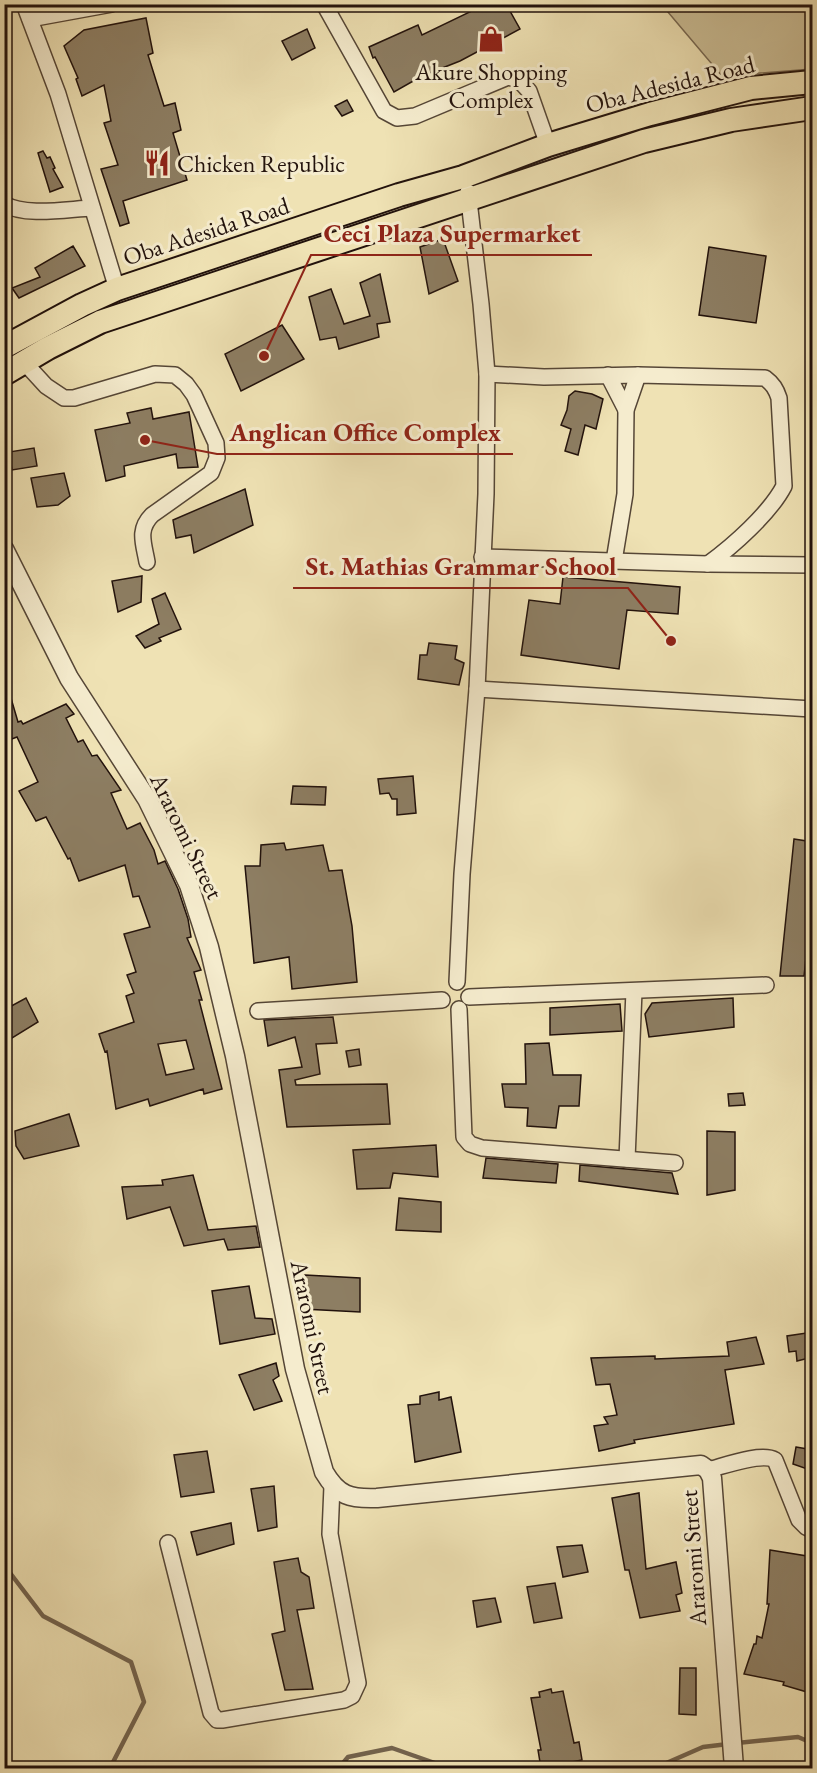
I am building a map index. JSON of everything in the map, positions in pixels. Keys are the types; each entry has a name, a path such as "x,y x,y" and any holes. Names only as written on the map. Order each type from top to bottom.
{"main road":[{"name":"Oba Adesida Road","path":"4,347 82,305 117,290 399,195 463,177 548,145 650,114 751,88 813,82"},
{"name":"Oba Adesida Road","path":"4,374 48,348 100,322 644,141 731,120 813,108"}],"street":[{"path":"112,4 27,12 58,94 117,290"},
{"path":"324,4 384,111 390,115 396,118 415,116 508,77 519,80 529,91 548,145"},
{"path":"457,982 462,874 477,688 486,494 487,374 470,199 463,177"},
{"path":"4,204 12,209 33,211 92,208"},
{"path":"24,362 46,386 64,398 74,398 155,374 175,375 194,395 216,442 217,458 211,473 145,522 142,534 147,562"},
{"path":"487,374 544,377 638,375 765,378 776,388 779,398 783,486 778,497 731,547 708,564"},
{"path":"608,375 626,410"},
{"path":"614,561 625,494 626,410 638,375"},
{"name":"Araromi Street","path":"4,549 69,678 147,799 189,885 209,947 235,1056 295,1369 324,1472 332,1486 344,1494 358,1498 377,1498 701,1465 708,1470 712,1478 734,1764"},
{"path":"483,557 813,565"},
{"path":"477,688 813,709"},
{"path":"675,1163 482,1148 470,1144 464,1137 464,1003 466,987 457,982 447,985 441,995 449,1008 464,1003 766,985"},
{"path":"627,1159 634,992"},
{"path":"258,1011 442,1000"},
{"path":"708,1470 761,1457 770,1457 775,1460 799,1520 813,1530"},
{"path":"168,1543 214,1717 222,1720 344,1700 352,1696 358,1683 330,1534 332,1486"}],"shaded area":[{"path":"662,5 812,5 812,69 722,76"}],"building":[{"path":"474,4 506,4 520,29 394,92 375,57 373,58 369,47 418,25 422,35 476,9"},
{"path":"146,18 153,53 148,55 164,106 175,103 181,130 173,133 187,180 123,201 129,223 120,226 101,169 118,165 104,123 111,121 104,85 82,96 76,79 78,78 64,46 84,30"},
{"path":"307,29 315,48 292,60 282,41"},
{"path":"347,100 353,111 342,116 335,106"},
{"path":"43,151 47,158 50,157 55,168 53,169 63,187 50,192 38,153"},
{"path":"443,239 458,281 429,294 420,247"},
{"path":"73,246 85,266 19,298 12,288 40,277 35,268"},
{"path":"709,247 766,256 756,323 699,315"},
{"path":"380,274 390,322 377,324 379,337 339,349 336,337 320,340 309,297 331,289 344,324 370,316 360,283"},
{"path":"282,325 304,359 241,391 225,354"},
{"path":"575,391 603,399 596,429 585,425 578,455 565,451 571,429 561,425 569,396"},
{"path":"151,408 153,419 189,412 198,467 178,468 176,454 124,466 125,476 106,481 95,430 130,423 127,413"},
{"path":"34,448 37,466 12,470 9,452"},
{"path":"64,473 70,496 58,505 37,507 31,478"},
{"path":"245,489 253,525 194,553 191,535 176,538 173,520"},
{"path":"142,576 141,602 118,612 112,581"},
{"path":"563,577 680,587 678,614 627,610 619,669 521,655 529,600 560,604"},
{"path":"165,593 181,629 159,638 161,641 145,648 136,636 159,624 152,599"},
{"path":"429,643 457,646 455,659 464,663 459,685 418,679 420,655 427,655"},
{"path":"4,688 8,688 18,722 21,721 23,724 66,704 74,714 66,718 78,742 83,740 92,756 97,755 121,790 111,793 127,829 140,823 154,850 158,864 165,861 178,889 188,919 191,937 187,938 201,970 194,972 222,1089 204,1094 203,1089 150,1106 148,1099 116,1109 107,1051 105,1052 99,1034 134,1022 126,996 134,993 127,975 136,972 124,934 150,927 139,896 133,897 125,865 79,881 70,858 68,859 46,817 36,821 19,791 38,782 17,737 4,742","holes":["186,1040 194,1069 166,1075 158,1044"]},
{"path":"413,776 416,813 397,815 397,799 392,799 389,793 380,794 378,779"},
{"path":"293,786 326,787 325,805 291,804"},
{"path":"794,839 813,842 813,894 804,976 780,976"},
{"path":"284,843 286,850 323,845 329,871 342,870 352,926 357,982 292,989 289,957 254,963 245,866 260,866 261,845"},
{"path":"26,998 38,1022 4,1043 4,1010"},
{"path":"733,998 734,1027 649,1037 645,1014 652,1003"},
{"path":"620,1004 622,1031 550,1035 550,1008"},
{"path":"333,1017 337,1043 316,1044 320,1074 295,1080 296,1085 387,1084 390,1124 287,1127 279,1070 302,1067 295,1037 268,1046 264,1020"},
{"path":"549,1043 553,1075 581,1075 579,1106 559,1106 556,1128 527,1126 528,1108 505,1107 502,1084 526,1084 525,1044"},
{"path":"359,1049 361,1065 349,1067 346,1051"},
{"path":"743,1093 745,1105 729,1106 728,1094"},
{"path":"69,1114 79,1146 24,1159 16,1146 15,1131"},
{"path":"707,1131 735,1132 735,1190 707,1195"},
{"path":"436,1145 438,1177 393,1173 390,1188 357,1189 353,1150"},
{"path":"486,1158 558,1164 556,1183 483,1178"},
{"path":"580,1165 672,1173 678,1194 579,1181"},
{"path":"193,1175 208,1230 256,1226 260,1247 228,1250 224,1239 184,1246 170,1207 127,1219 122,1187 163,1185 162,1180"},
{"path":"399,1198 441,1202 441,1232 396,1230"},
{"path":"305,1275 360,1278 360,1312 303,1309"},
{"path":"249,1286 255,1318 272,1319 275,1334 220,1344 212,1291"},
{"path":"813,1332 813,1357 797,1361 796,1351 789,1352 787,1336"},
{"path":"756,1337 764,1364 725,1370 734,1424 634,1440 635,1443 599,1451 594,1426 608,1424 604,1417 617,1415 610,1384 596,1385 591,1358 655,1356 655,1359 729,1356 727,1342"},
{"path":"276,1363 279,1376 273,1380 282,1401 254,1410 239,1375"},
{"path":"439,1392 439,1400 451,1397 461,1452 415,1462 408,1405 420,1404 420,1396"},
{"path":"796,1447 813,1450 813,1471 793,1464"},
{"path":"207,1451 214,1492 181,1497 174,1455"},
{"path":"274,1486 277,1527 258,1531 251,1489"},
{"path":"639,1493 646,1569 676,1562 682,1593 676,1595 680,1611 640,1618 629,1570 625,1570 612,1498"},
{"path":"231,1523 234,1544 197,1555 191,1532"},
{"path":"582,1545 588,1572 563,1577 557,1547"},
{"path":"770,1550 813,1557 813,1673 807,1692 783,1685 784,1682 744,1674 757,1636 762,1638 769,1604 767,1604"},
{"path":"298,1558 301,1572 309,1577 314,1608 297,1610 313,1689 285,1690 272,1634 285,1631 274,1562"},
{"path":"555,1583 562,1618 534,1623 527,1587"},
{"path":"495,1598 501,1622 477,1627 473,1601"},
{"path":"680,1668 696,1668 696,1715 679,1714"},
{"path":"551,1689 552,1693 563,1691 574,1743 579,1742 582,1760 541,1768 538,1750 541,1750 531,1698 540,1697 539,1692"}],"waterway":[{"path":"4,1565 43,1616 131,1662 144,1702 110,1768"},
{"path":"737,1743 798,1737 812,1743"},
{"path":"655,1768 703,1747 728,1744"},
{"path":"339,1768 348,1757 392,1748 449,1768"}],"place":[{"name":"Akure Shopping Complex","path":"491,39"},
{"name":"Chicken Republic","path":"157,163"},
{"name":"Ceci Plaza Supermarket","path":"264,356"},
{"name":"Anglican Office Complex","path":"145,440"},
{"name":"St. Mathias Grammar School","path":"671,641"}]}
